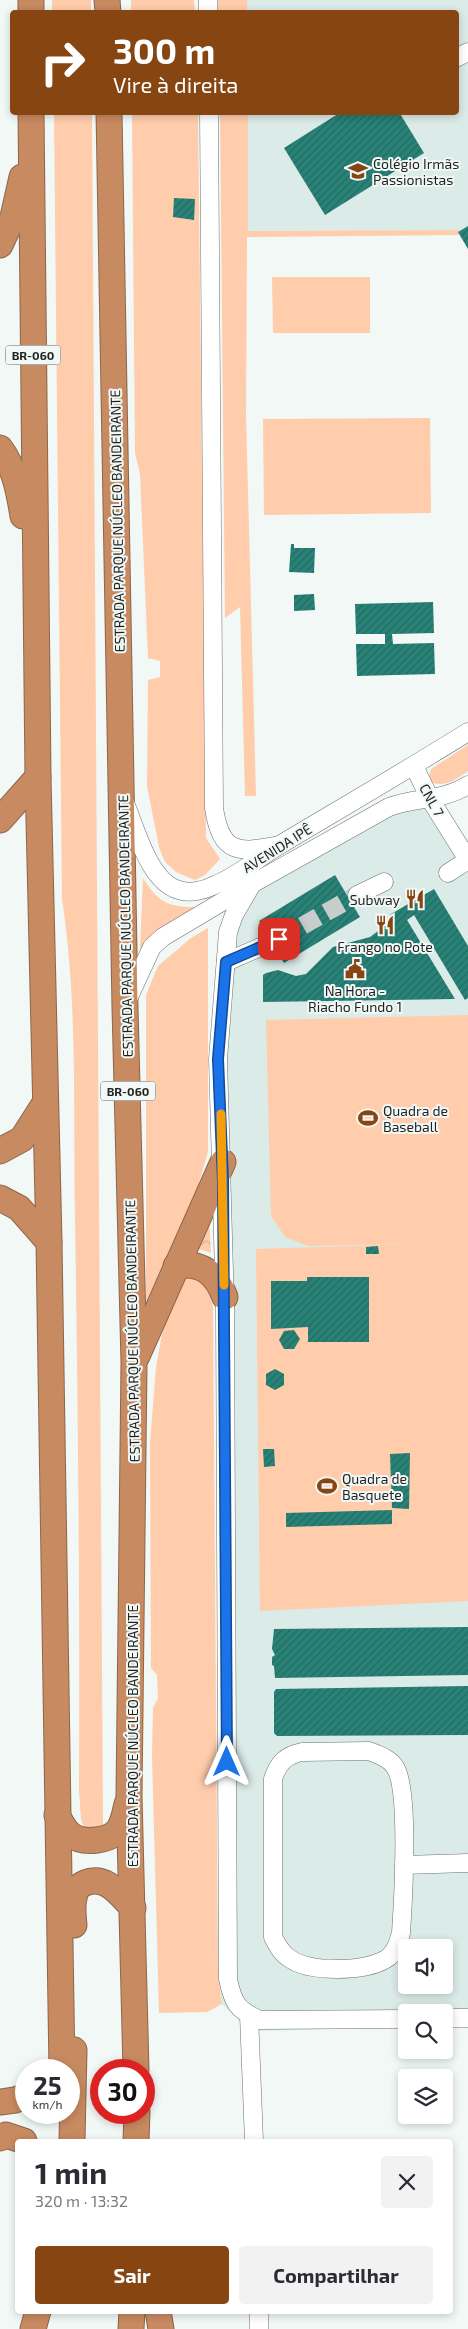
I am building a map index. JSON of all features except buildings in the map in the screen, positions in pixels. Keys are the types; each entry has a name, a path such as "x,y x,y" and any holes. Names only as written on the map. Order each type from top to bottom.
{"highway":[{"name":"BR-060","path":"31,115 38,778 49,1242 62,2059"},
{"name":"ESTRADA PARQUE NÚCLEO BANDEIRANTE","path":"109,115 125,1007 134,1363 129,1796 136,2059"},
{"path":"0,245 13,217 31,138"},
{"path":"0,448 8,458 16,481 35,573"},
{"path":"0,820 38,778"},
{"path":"0,1151 22,1139 45,1103"},
{"path":"134,1363 223,1162"},
{"path":"0,1198 19,1208 49,1242"},
{"path":"176,1266 191,1265 202,1267 217,1280 224,1297"},
{"path":"58,1815 69,1834 76,1838 98,1840 110,1836 120,1829 129,1796"},
{"path":"72,2139 73,1898 82,1884 101,1881 117,1892 133,1908"},
{"path":"0,2102 15,2099"},
{"path":"61,2124 61,2139"},
{"path":"136,2139 137,2124"},
{"path":"139,2124 143,2139"},
{"path":"0,2138 6,2135 18,2139"},
{"path":"33,2329 37,2314"},
{"path":"131,2329 132,2314"},
{"path":"158,2314 161,2329"}],"street":[{"path":"209,115 214,808 219,831 224,840 236,849 250,851 279,845"},
{"name":"AVENIDA IPÊ","path":"122,796 152,867 167,885 179,891 190,892 215,885 468,732"},
{"name":"CNL 7","path":"414,766 430,800 468,860"},
{"name":"AVENIDA IPÊ","path":"125,1007 152,947 171,932 252,884 390,807 401,803 430,800 461,789"},
{"name":"CNL 7","path":"451,834 461,789"},
{"path":"448,873 468,860"},
{"path":"357,895 384,882"},
{"path":"252,884 234,915 228,932 218,1059 223,1162 228,1978 235,2003 249,2015 269,2021 398,2019"},
{"path":"226,962 279,939"},
{"path":"302,1752 369,1752 389,1761 396,1769 400,1782 404,1865 401,1934 398,1944 387,1958 348,1969 316,1968 289,1959 279,1948 273,1937 273,1778 277,1767 292,1754 302,1752"},
{"path":"404,1865 468,1863"},
{"path":"249,2015 254,2139"},
{"path":"453,2018 468,2018"},
{"path":"258,2314 259,2329"}],"shaded area":[{"name":"Colégio Irmãs Passionistas","path":"247,0 468,0 468,245 459,230 248,231 248,115 459,115 459,10 247,10"},
{"path":"431,798 468,858 468,2026 453,2017 453,2004 398,2004 398,2027 250,2031 222,2004 218,1976 220,983 239,899 400,801"}],"green space":[{"path":"52,0 91,0 91,10 52,10"},
{"path":"131,0 194,0 195,10 131,10"},
{"path":"218,0 247,0 247,10 218,10"},
{"path":"54,115 92,115 103,1824 98,1831 85,1830 81,1819 79,1790 74,1058 70,978 62,899"},
{"path":"132,115 198,115 206,838 220,859 205,875 195,880 176,872 165,862 159,847 147,786 148,680 160,677 160,661 148,658 140,474 135,453"},
{"path":"220,115 248,115 248,231 459,230 459,235 247,237 246,415 256,796 245,796 240,607 225,618"},
{"path":"272,277 370,277 370,333 273,333"},
{"path":"430,418 431,513 264,515 263,419"},
{"path":"468,745 468,771 447,783 433,783 429,776 431,769"},
{"path":"143,878 154,893 164,902 177,906 195,907 154,934 140,949"},
{"path":"208,928 208,1152 197,1189 146,1302 146,995 158,966 191,938"},
{"path":"468,1015 468,1601 260,1611 256,1249 417,1244 308,1246 285,1237 271,1216 266,1020"},
{"path":"209,1217 211,1253 195,1248"},
{"path":"195,1271 212,1293 213,1308 218,1976 222,2004 207,2012 159,2013 152,1756 153,1708 158,1698 157,1675 151,1668 150,1443 156,1367 165,1318 183,1278"}],"tunnel":[{"path":"279,939 357,895"}],"slow traffic":[{"path":"221,1114 224,1285"}],"place":[{"name":"Colégio Irmãs Passionistas","path":"358,171"},
{"name":"Subway","path":"415,899"},
{"name":"Frango no Pote","path":"385,925"},
{"name":"Na Hora - Riacho Fundo 1","path":"355,969"},
{"name":"Quadra de Baseball","path":"368,1118"},
{"name":"Quadra de Basquete","path":"327,1486"}],"route":[{"path":"227,1762 225,1308 223,1181 218,1059 226,962 279,939"}]}
